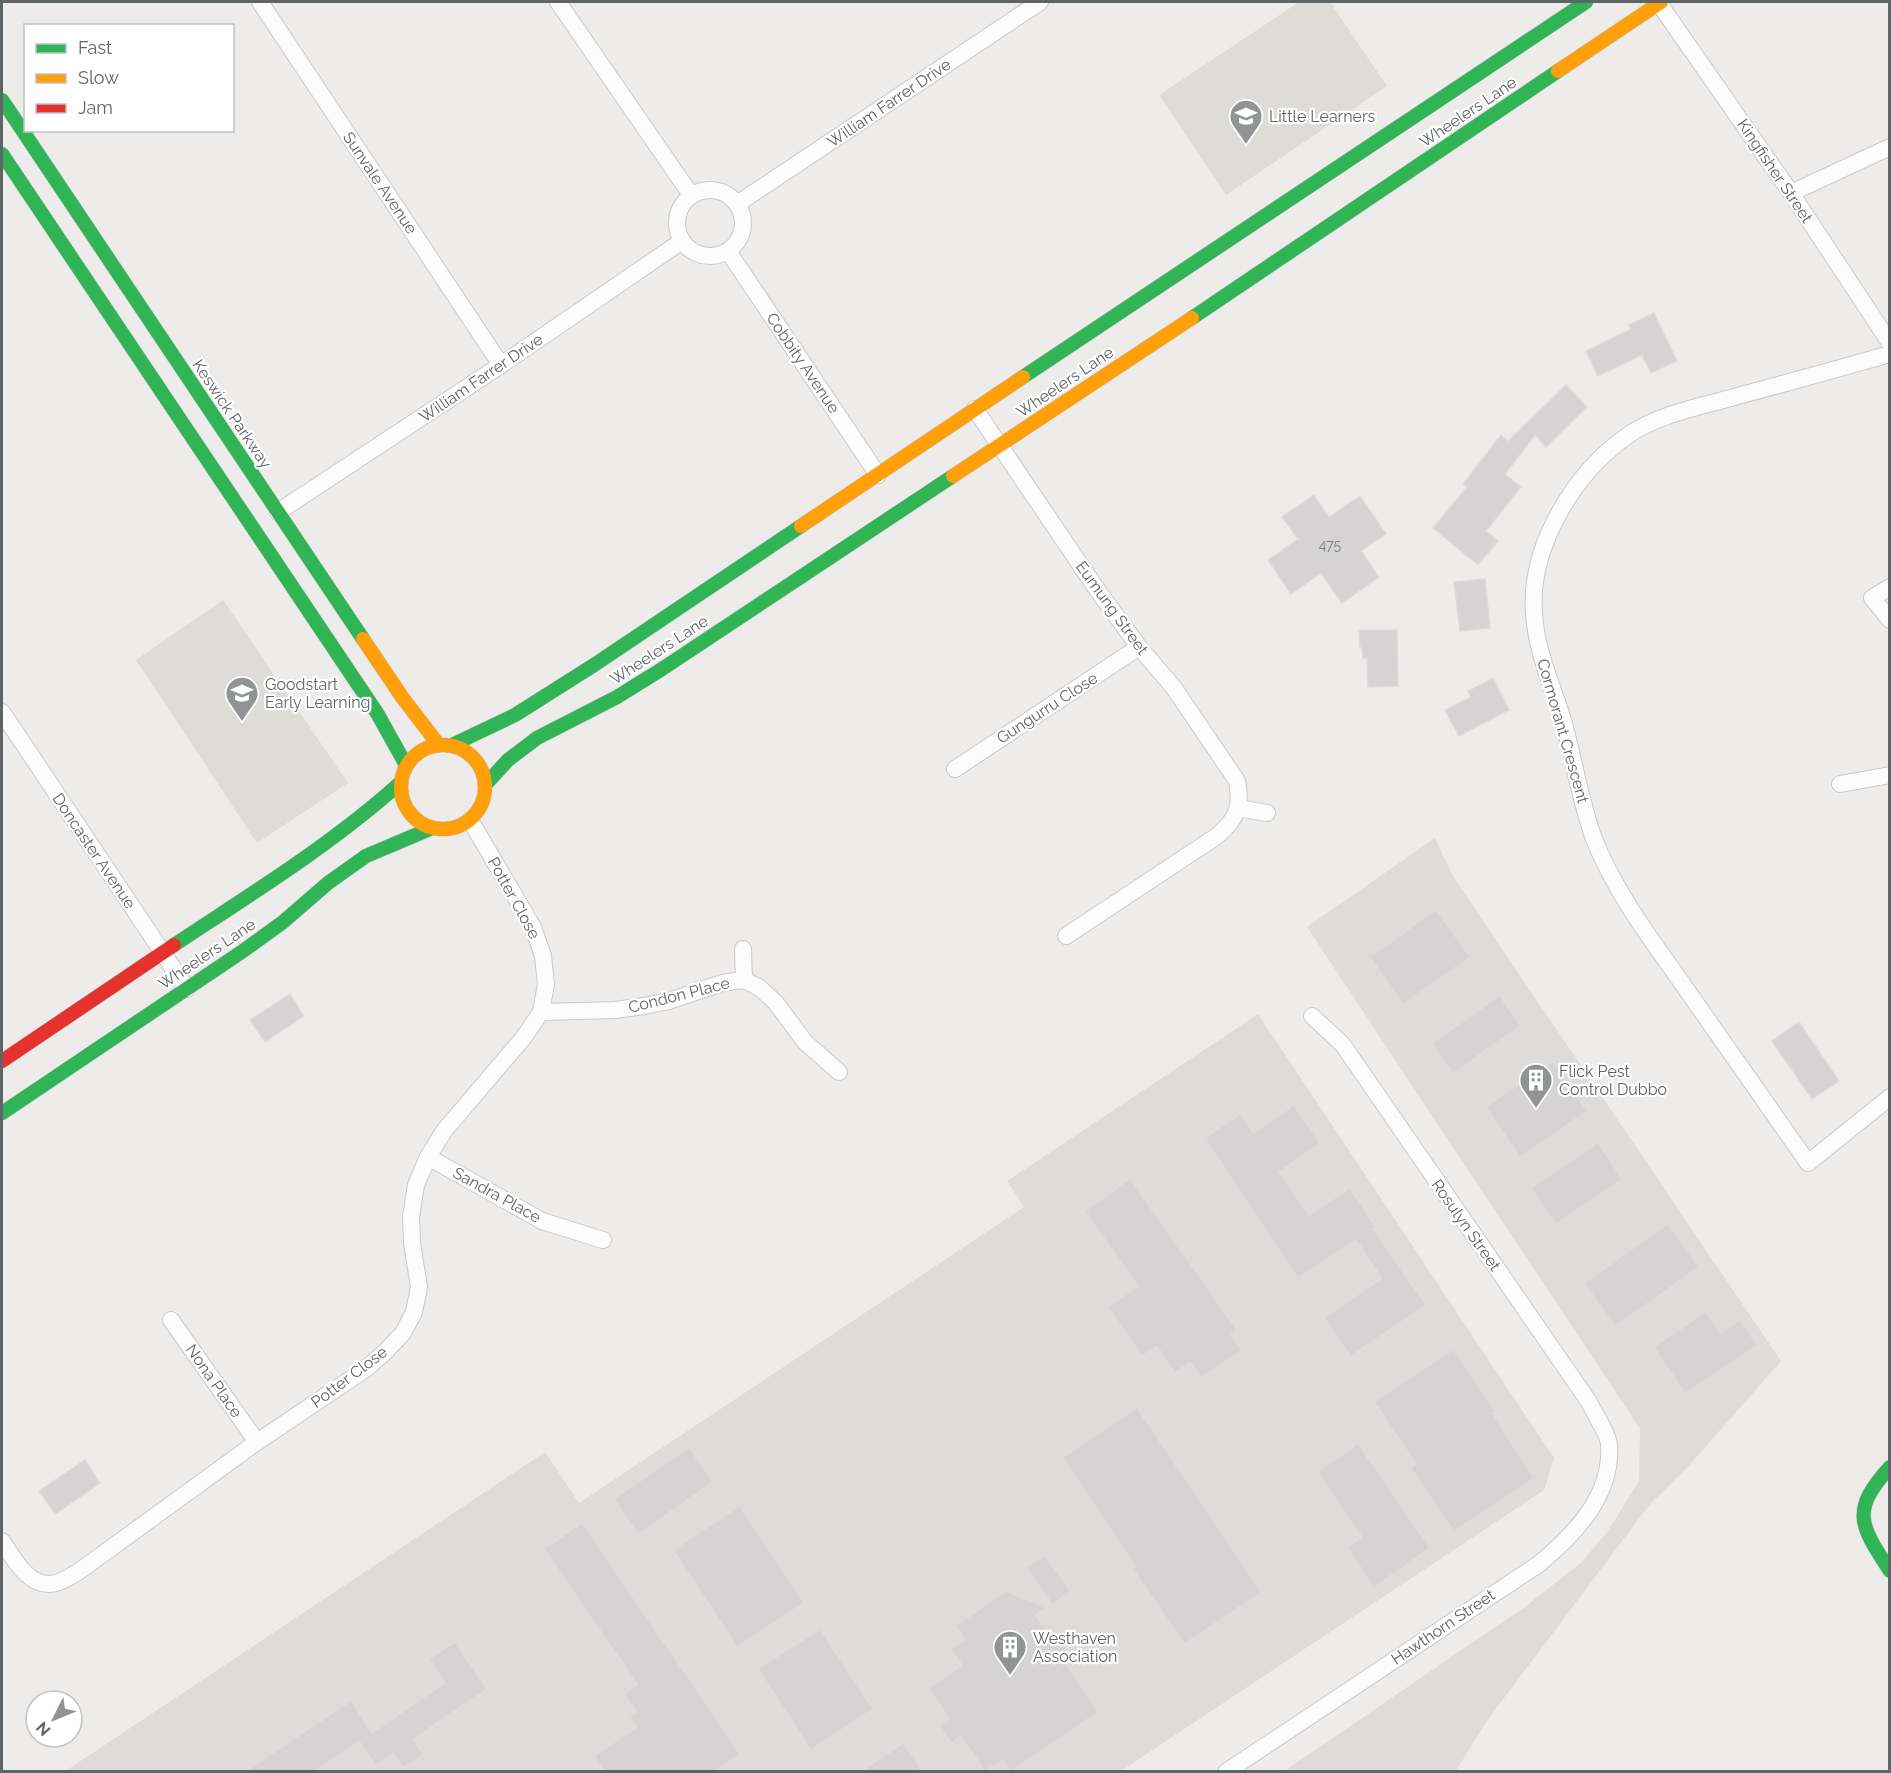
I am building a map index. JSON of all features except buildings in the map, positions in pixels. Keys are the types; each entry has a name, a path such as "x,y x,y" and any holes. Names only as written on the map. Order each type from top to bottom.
{"main road":[{"name":"Wheelers Lane","path":"445,745 487,729 544,697 1410,117 1586,2"},
{"name":"Wheelers Lane","path":"485,785 508,760 537,738 617,697 653,674 999,446 1660,2"},
{"name":"Keswick Parkway","path":"2,100 402,697 445,745"},
{"path":"2,154 371,703 406,765"},
{"path":"445,745 465,750 482,771 485,785 481,804 470,819 459,826 446,829 432,828 422,823 412,816 401,795 400,783 406,765 414,755 425,748 445,745"},
{"name":"Wheelers Lane","path":"2,1061 343,831 400,783"},
{"name":"Wheelers Lane","path":"2,1113 283,922 328,883 366,856 432,828"},
{"path":"1890,1467 1866,1496 1861,1514 1866,1534 1890,1571"}],"street":[{"name":"Sunvale Avenue","path":"260,2 501,365"},
{"path":"558,2 691,195"},
{"name":"William Farrer Drive","path":"737,204 1040,2"},
{"name":"Kingfisher Street","path":"1660,2 1791,193 1890,343"},
{"path":"1791,193 1890,147"},
{"path":"711,189 730,196 737,204 742,213 741,235 728,251 718,255 698,254 682,241 677,231 676,221 683,202 691,195 700,190 711,189"},
{"name":"William Farrer Drive","path":"278,512 501,365 682,241"},
{"name":"Cobbity Avenue","path":"728,251 878,475"},
{"name":"Cormorant Crescent","path":"1890,354 1671,414 1630,434 1597,462 1570,494 1550,529 1538,564 1533,611 1540,655 1571,747 1594,838 1615,882 1648,934 1808,1163 1890,1098"},
{"name":"Eumung Street","path":"975,409 1098,591 1139,647 1174,688 1237,782 1240,795 1238,808"},
{"path":"1890,587 1872,598 1890,620"},
{"name":"Gungurru Close","path":"955,769 1139,647"},
{"name":"Doncaster Avenue","path":"2,712 187,989"},
{"path":"1840,784 1890,776"},
{"path":"1066,936 1217,836 1230,825 1238,808 1267,813"},
{"name":"Potter Close","path":"2,1541 21,1569 36,1582 55,1583 78,1572 257,1442 367,1368 403,1332 414,1312 419,1287 412,1243 411,1217 417,1185 428,1157 444,1131 524,1037 541,1012 546,984 543,956 533,927 470,819"},
{"name":"Condon Place","path":"743,949 744,980"},
{"name":"Condon Place","path":"541,1012 615,1010 644,1006 722,983 744,980 760,988 777,1003 805,1042 839,1072"},
{"name":"Rosulyn Street","path":"1312,1016 1343,1045 1589,1402 1609,1442"},
{"name":"Sandra Place","path":"428,1157 542,1221 603,1240"},
{"name":"Nona Place","path":"171,1320 257,1442"},
{"name":"Hawthorn Street","path":"1226,1772 1529,1570 1562,1545 1601,1494 1608,1465 1609,1442"}],"shaded area":[{"name":"Little Learners","path":"1299,2 1330,2 1387,86 1226,195 1159,95"},
{"name":"Goodstart Early Learning","path":"223,600 348,783 257,843 136,660"},
{"path":"1435,838 1454,878 1781,1361 1685,1470 1650,1504 1486,1722 1456,1771 1283,1772 1526,1606 1582,1562 1608,1531 1639,1481 1640,1429 1307,927"},
{"path":"1258,1014 1554,1458 1544,1490 1121,1771 64,1772 545,1452 579,1503 1024,1207 1007,1181"}],"traffic: fast":[{"path":"1023,377 1586,2"},
{"path":"1192,318 1558,71"},
{"path":"2,100 363,639"},
{"path":"2,154 377,713 406,765"},
{"path":"485,785 508,760 537,738 617,697 662,669 953,476"},
{"path":"452,745 515,715 594,665 801,526"},
{"path":"174,945 318,848 374,806 400,783"},
{"path":"2,1113 243,951 283,922 328,883 366,856 432,828"},
{"path":"1890,1467 1869,1495 1864,1518 1872,1542 1890,1571"}],"traffic: slow":[{"path":"1558,71 1661,2"},
{"path":"953,476 1192,318"},
{"path":"801,526 1023,377"},
{"path":"363,639 402,697 438,744"},
{"path":"443,745 459,748 473,757 482,771 485,787 482,803 473,817 459,826 443,829 427,826 413,817 404,803 401,787 404,771 413,757 427,748 443,745"}],"traffic: jam":[{"path":"2,1061 174,945"}],"place":[{"name":"Little Learners","path":"1246,145"},
{"name":"Goodstart Early Learning","path":"242,722"},
{"name":"Flick Pest Control Dubbo","path":"1536,1109"},
{"name":"Westhaven Association","path":"1010,1676"}]}
